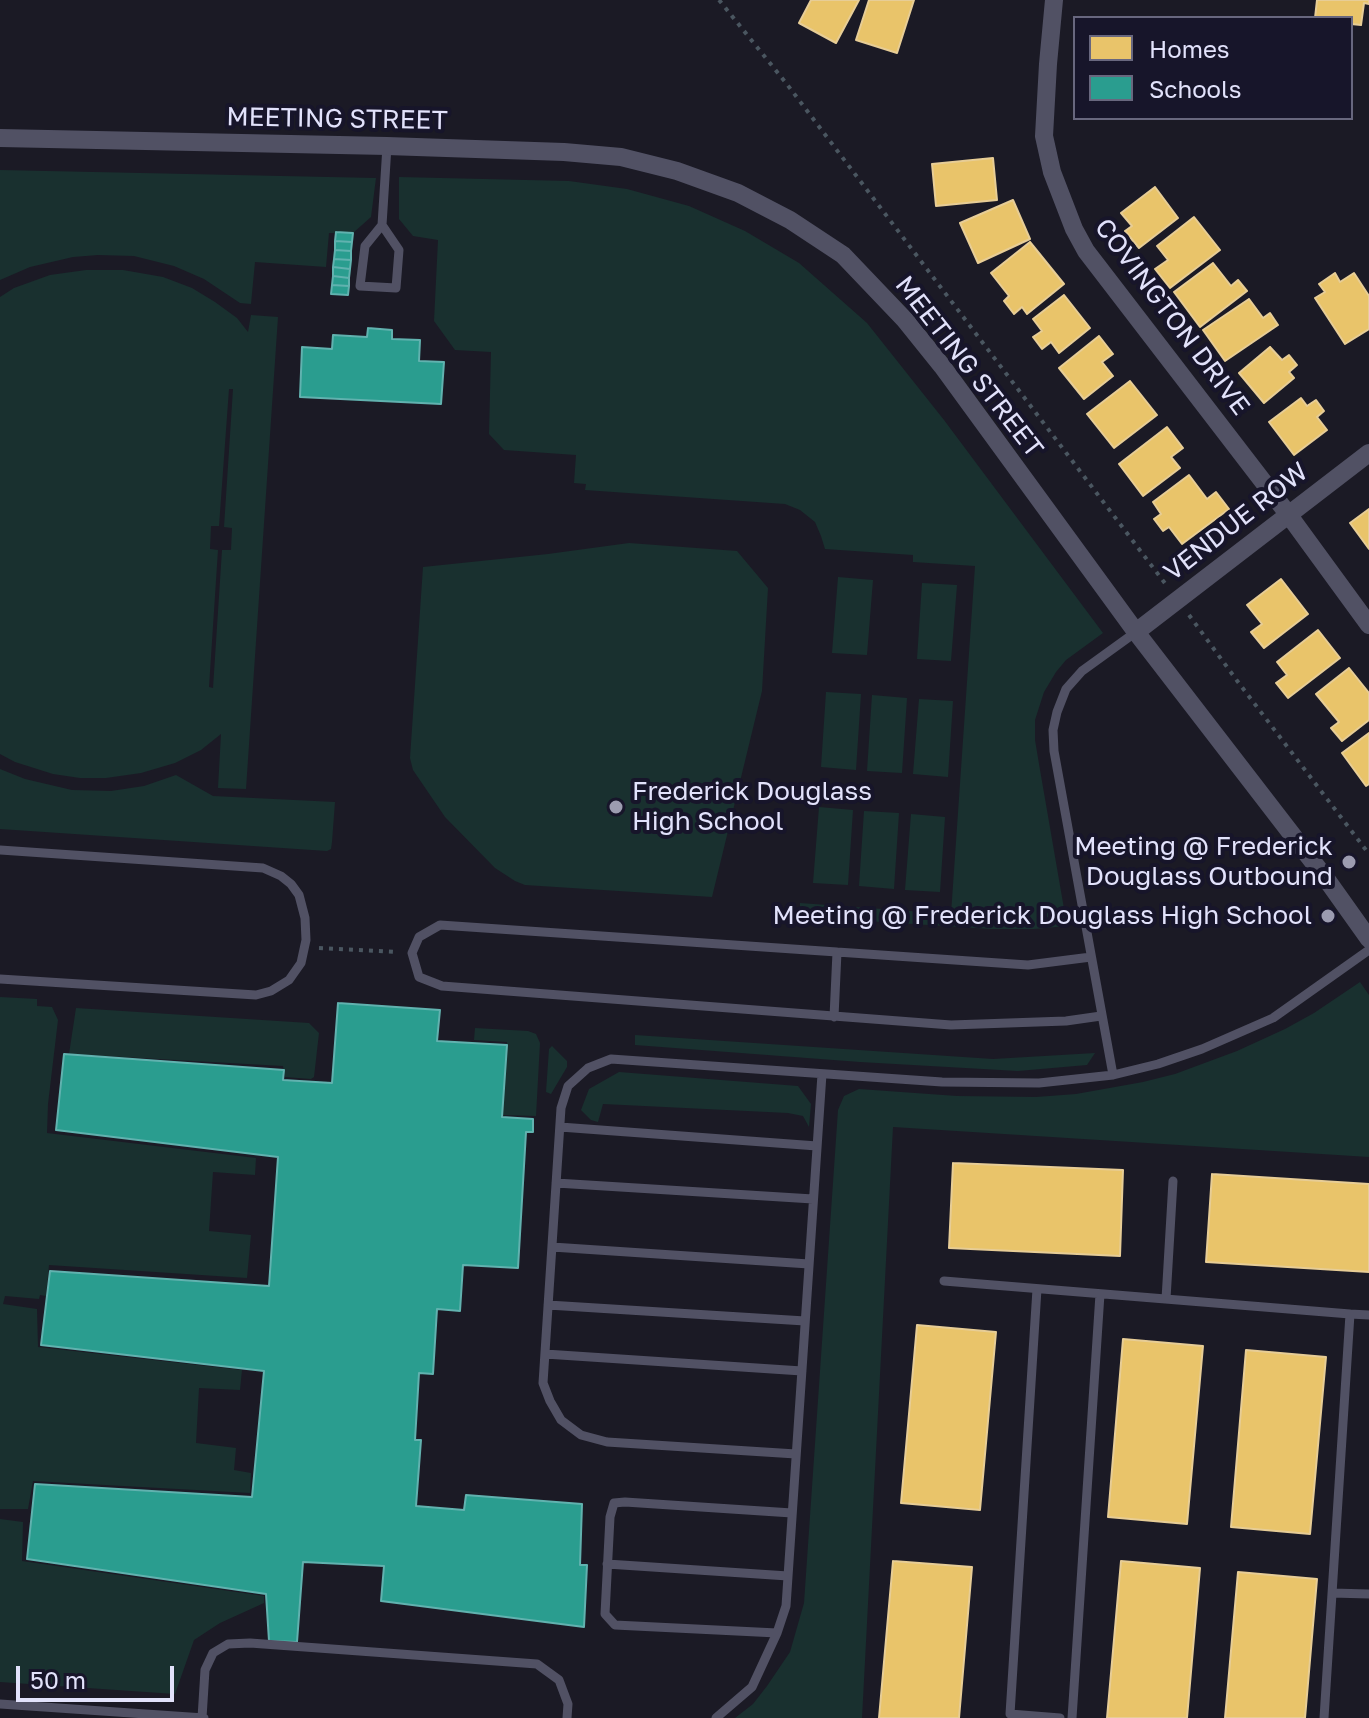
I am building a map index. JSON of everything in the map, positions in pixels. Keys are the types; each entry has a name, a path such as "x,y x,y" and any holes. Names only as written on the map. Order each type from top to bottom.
{"street":[{"name":"COVINGTON DRIVE","path":"1054,0 1044,136 1052,172 1074,229 1086,251 1369,625"},
{"name":"MEETING STREET","path":"0,138 387,146 621,157 677,171 738,193 790,220 843,255 905,320 1369,939"},
{"name":"VENDUE ROW","path":"1136,632 1369,453"}],"lane":[{"path":"382,225 399,250 396,288 360,286 365,246 382,225 387,146"},
{"path":"1113,1075 1054,751 1053,730 1066,689 1082,671 1136,632"},
{"path":"0,850 263,868 291,884 299,895 305,918 305,947 301,963 289,980 271,991 256,995 0,979"},
{"path":"1091,957 1028,965 440,925 419,937 412,953 419,977 442,986 951,1025 1066,1021 1101,1016"},
{"path":"796,1454 607,1442 581,1435 561,1420 550,1401 543,1383 561,1108 568,1086 588,1068 611,1059 942,1082 1039,1083 1113,1075 1202,1049 1273,1018 1369,950"},
{"path":"834,1017 837,952"},
{"path":"716,1718 752,1687 786,1606 822,1074"},
{"path":"560,1127 817,1146"},
{"path":"1166,1299 1173,1181"},
{"path":"556,1183 813,1199"},
{"path":"552,1247 809,1264"},
{"path":"944,1281 1369,1315"},
{"path":"1037,1289 1010,1714 1060,1718"},
{"path":"1072,1718 1100,1294"},
{"path":"548,1305 805,1321"},
{"path":"1324,1718 1350,1314"},
{"path":"545,1354 802,1371"},
{"path":"777,1633 615,1625 605,1614 610,1517 614,1503 625,1502 792,1513"},
{"path":"607,1564 788,1576"},
{"path":"1332,1593 1369,1594"},
{"path":"0,1704 204,1718 205,1670 213,1653 228,1644 250,1643 537,1664 559,1680 568,1704 567,1718"}],"path":[{"path":"719,0 786,83 1170,589"},
{"path":"1187,613 1369,854"},
{"path":"305,947 412,953"}],"green space":[{"path":"0,170 376,178 371,217 353,233 329,233 326,267 255,262 251,304 240,303 204,279 174,266 134,256 73,257 30,267 0,280"},
{"path":"399,177 569,181 627,189 689,206 745,231 799,263 867,323 944,420 1103,633 1066,660 1056,672 1044,692 1035,720 1035,740 1067,926 991,929 804,917 800,912 800,903 951,914 975,566 913,562 913,555 825,549 815,522 800,510 785,504 585,490 586,484 574,483 576,455 504,450 489,434 491,352 455,350 434,321 438,240 413,236 399,219"},
{"path":"86,270 123,270 163,277 192,288 215,302 237,318 248,332 251,315 278,317 246,789 218,788 221,734 201,750 175,763 141,773 106,778 53,774 0,754 0,297 14,288 50,275","holes":["229,389 233,389 224,527 232,528 231,550 222,550 213,688 209,687 218,550 210,549 211,526 219,526"]},
{"path":"629,543 737,551 768,588 762,691 712,897 525,885 515,881 495,868 445,817 413,770 410,758 423,567"},
{"path":"838,577 873,580 867,655 832,653"},
{"path":"922,583 957,585 951,661 917,659"},
{"path":"826,692 861,694 856,770 821,767"},
{"path":"872,695 907,698 902,773 867,771"},
{"path":"919,699 953,701 948,777 913,774"},
{"path":"0,769 25,779 72,790 111,791 144,786 176,775 213,796 335,802 331,849 0,829"},
{"path":"819,807 853,810 848,885 813,883"},
{"path":"864,811 899,813 894,889 859,886"},
{"path":"911,814 945,817 940,892 905,890"},
{"path":"1360,982 1369,995 1369,1157 893,1127 862,1718 735,1718 753,1704 790,1652 804,1603 838,1110 844,1096 859,1089 957,1096 1036,1097 1076,1094 1143,1082 1175,1074 1237,1051 1285,1029"},
{"path":"0,997 37,999 37,1006 52,1007 58,1020 47,1133 256,1158 255,1175 213,1172 209,1231 251,1235 247,1278 49,1265 46,1296 40,1295 39,1299 5,1296 3,1304 37,1309 38,1347 242,1370 240,1390 199,1388 196,1443 236,1448 234,1470 251,1473 250,1493 33,1481 28,1509 0,1509"},
{"path":"76,1008 309,1023 319,1033 314,1077 285,1077 283,1066 69,1054"},
{"path":"475,1028 536,1034 540,1043 536,1116 502,1115 507,1042 474,1040"},
{"path":"635,1035 993,1059 1095,1053 1087,1065 1018,1071 635,1045"},
{"path":"552,1046 567,1061 567,1067 551,1094 546,1092 549,1049"},
{"path":"619,1072 798,1086 811,1104 809,1127 803,1116 788,1113 603,1104 598,1122 591,1120 581,1110 589,1089"},
{"path":"0,1519 23,1522 22,1561 264,1596 264,1603 220,1623 194,1640 175,1694 0,1682"}],"building: Homes":[{"path":"811,0 859,0 836,43 799,23"},
{"path":"869,0 914,0 897,53 856,40"},
{"path":"1317,0 1369,0 1369,4 1364,3 1361,25 1353,24 1353,16 1315,16"},
{"path":"993,158 997,200 936,206 932,164"},
{"path":"1155,187 1178,218 1139,248 1125,231 1132,226 1121,213"},
{"path":"1013,200 1030,239 978,263 960,223"},
{"path":"1194,217 1220,250 1170,288 1155,269 1168,260 1157,246"},
{"path":"1030,242 1064,284 1027,314 1022,307 1014,314 1004,301 1009,296 991,273"},
{"path":"1213,263 1231,286 1238,280 1247,291 1200,327 1174,292"},
{"path":"1335,273 1340,282 1354,273 1369,296 1369,329 1345,344 1315,298 1325,292 1319,284"},
{"path":"1064,295 1090,328 1059,353 1051,342 1042,349 1033,337 1042,331 1033,319"},
{"path":"1249,299 1263,318 1270,313 1278,325 1225,361 1203,330"},
{"path":"1099,336 1113,354 1102,362 1113,376 1084,399 1059,368"},
{"path":"1270,347 1282,360 1289,355 1297,365 1289,372 1294,378 1264,403 1239,373"},
{"path":"1130,381 1157,415 1114,448 1087,414"},
{"path":"1301,398 1307,406 1316,400 1324,411 1317,417 1327,430 1294,455 1269,422"},
{"path":"1167,427 1183,448 1171,457 1180,468 1143,496 1119,464"},
{"path":"1189,475 1207,499 1216,492 1229,509 1182,544 1169,527 1163,531 1154,519 1161,514 1153,502"},
{"path":"1369,509 1369,549 1350,523"},
{"path":"1281,579 1308,614 1264,648 1251,632 1262,624 1247,605"},
{"path":"1318,630 1340,658 1288,698 1276,683 1287,675 1277,662"},
{"path":"1349,668 1369,693 1369,720 1342,741 1331,728 1339,722 1316,694"},
{"path":"1369,733 1369,784 1366,786 1342,753"},
{"path":"953,1163 1123,1170 1120,1256 949,1248"},
{"path":"1212,1174 1369,1184 1369,1272 1206,1262"},
{"path":"917,1325 996,1332 980,1510 901,1503"},
{"path":"1123,1339 1203,1346 1187,1524 1108,1517"},
{"path":"1246,1350 1326,1357 1310,1534 1231,1527"},
{"path":"893,1561 972,1567 959,1718 879,1718"},
{"path":"1121,1561 1200,1568 1187,1718 1107,1718"},
{"path":"1238,1572 1317,1579 1305,1718 1225,1718"}],"building: Schools":[{"path":"336,232 353,233 352,242 335,241"},
{"path":"335,241 352,242 351,251 335,250"},
{"path":"335,250 351,251 351,260 334,259"},
{"path":"334,259 351,260 350,269 333,267"},
{"path":"333,267 350,269 349,278 333,276"},
{"path":"333,276 349,278 349,286 332,285"},
{"path":"332,285 349,286 348,295 331,294"},
{"path":"368,328 392,330 392,339 420,340 419,361 444,362 441,404 300,397 302,347 332,349 333,335 367,337"},
{"path":"338,1003 440,1010 437,1041 507,1045 502,1117 533,1119 533,1132 526,1132 518,1268 463,1265 460,1311 437,1309 433,1374 419,1373 415,1440 421,1440 416,1506 464,1510 466,1495 582,1504 580,1565 587,1565 584,1627 381,1601 384,1566 303,1562 297,1642 269,1641 266,1594 27,1559 35,1484 252,1497 264,1371 41,1345 50,1271 269,1286 278,1157 56,1130 64,1054 284,1070 283,1080 332,1083"}],"place":[{"name":"Frederick Douglass High School","path":"616,807"},
{"name":"Meeting @ Frederick Douglass Outbound","path":"1349,862"},
{"name":"Meeting @ Frederick Douglass High School","path":"1328,916"}]}
